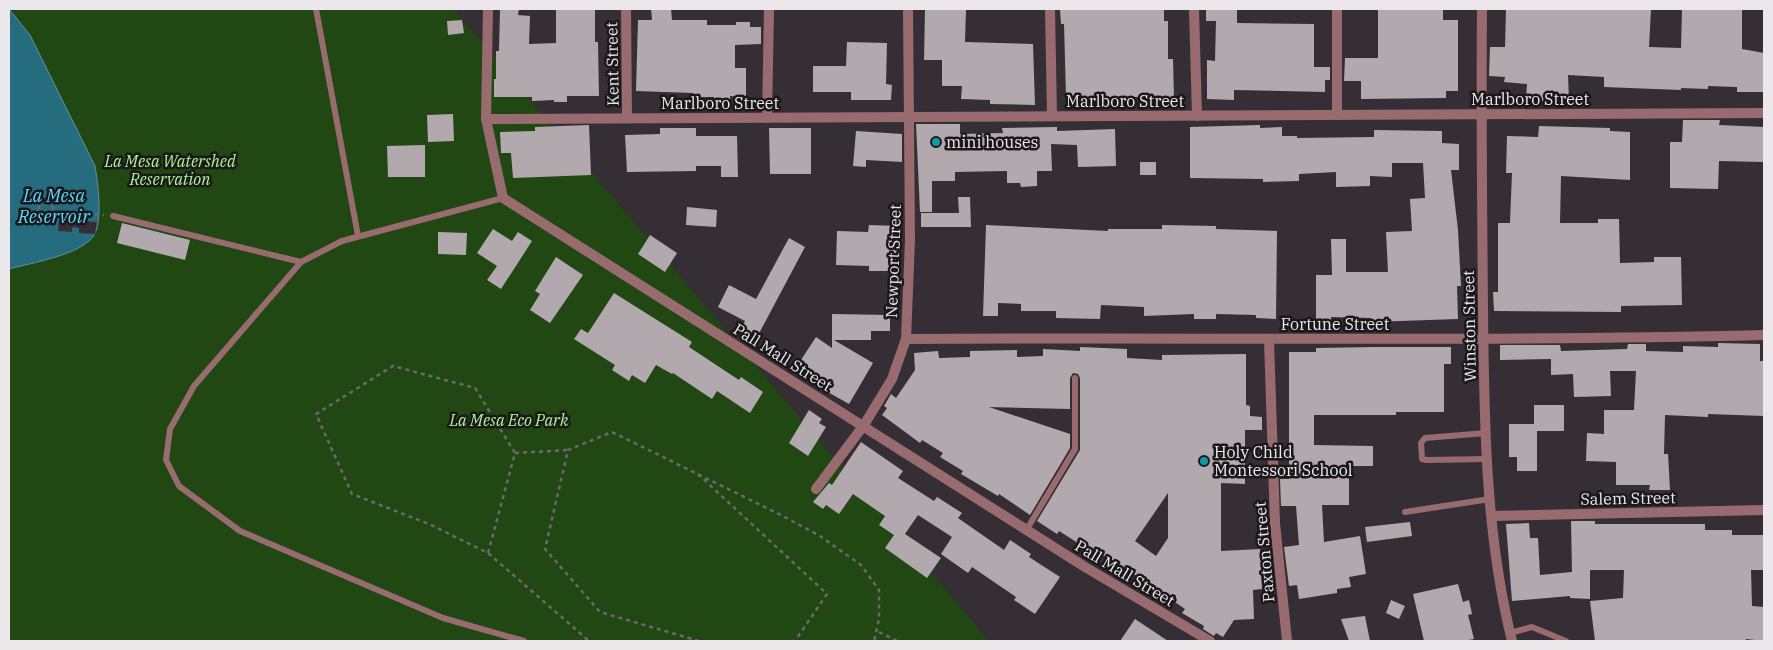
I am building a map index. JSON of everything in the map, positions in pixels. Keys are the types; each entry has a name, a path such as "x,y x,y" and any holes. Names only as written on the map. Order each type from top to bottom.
{"street":[{"path":"488,9 486,119 503,198"},
{"name":"Kent Street","path":"626,9 628,118"},
{"path":"767,118 769,9"},
{"name":"Newport Street","path":"816,489 864,425 892,379 906,339 910,240 908,9"},
{"path":"1050,9 1052,116"},
{"path":"1194,9 1197,116"},
{"path":"1336,115 1337,9"},
{"name":"Winston Street","path":"1482,9 1481,114 1487,459 1498,577 1511,637"},
{"name":"Marlboro Street","path":"486,119 1764,113"},
{"name":"Pall Mall Street","path":"503,198 1027,529 1210,641"},
{"name":"Fortune Street","path":"906,339 1137,337 1269,340 1764,335"},
{"name":"Paxton Street","path":"1269,340 1275,524 1287,641"},
{"name":"Salem Street","path":"1492,516 1764,510"}],"lane":[{"path":"316,9 358,236"},
{"path":"503,198 358,236 325,248 301,262 194,386 170,429 166,460 178,486 240,531 444,618 524,641"},
{"path":"113,216 301,262"},
{"path":"1027,529 1075,450 1075,378"},
{"path":"1486,433 1425,438 1421,443 1421,456 1426,460 1487,459"},
{"path":"1406,512 1490,499"},
{"path":"1511,637 1532,627 1566,641"}],"path":[{"path":"47,204 52,206 55,214 53,219 48,222 40,219 38,213 41,206 47,204"},
{"path":"55,214 113,216"},
{"path":"488,553 515,454 475,388 393,366 316,414 352,494 429,524 488,553 589,641"},
{"path":"515,454 568,450 612,432 820,536 861,565 879,590 878,631 874,641"},
{"path":"568,450 545,549 600,612 699,641"},
{"path":"695,472 827,594 795,641"},
{"path":"878,631 897,641"}],"green space":[{"path":"9,9 453,9 989,641 9,641"}],"water":[{"name":"La Mesa Reservoir","path":"9,9 30,35 95,166 99,211 97,228 94,235 79,248 55,257 9,269"}],"pier":[{"path":"59,221 79,224 80,221 97,222 95,234 79,233 79,228 72,227 72,232 58,231"}],"building":[{"path":"500,9 519,9 518,15 530,16 529,44 556,43 556,9 595,9 595,42 598,42 599,96 567,96 567,102 554,102 554,100 532,101 532,97 494,97 496,51 499,51"},
{"path":"651,9 671,9 672,20 707,20 707,25 736,25 736,22 750,22 750,27 761,27 761,44 735,45 735,68 746,68 746,97 730,96 730,101 714,100 714,97 693,97 693,93 636,91 638,20 652,20"},
{"path":"925,9 966,9 965,42 1033,44 1035,105 990,104 990,100 961,99 962,86 942,86 942,60 924,60"},
{"path":"1164,9 1164,21 1168,21 1168,59 1173,59 1174,97 1066,97 1064,24 1061,24 1060,10"},
{"path":"1206,9 1237,9 1237,23 1314,24 1314,67 1330,67 1330,80 1325,80 1325,92 1234,90 1234,100 1207,99 1207,60 1215,61 1216,21 1206,21"},
{"path":"1378,9 1443,9 1443,20 1458,20 1458,91 1446,91 1446,98 1361,99 1361,81 1344,81 1345,58 1378,58"},
{"path":"1506,9 1651,9 1649,47 1681,48 1682,9 1742,9 1742,49 1764,53 1764,92 1737,92 1737,87 1708,86 1708,89 1681,88 1681,90 1604,87 1604,77 1568,75 1569,101 1536,102 1535,100 1526,99 1527,84 1504,82 1505,77 1489,76 1490,47 1505,47"},
{"path":"462,20 464,33 448,35 447,21"},
{"path":"847,42 887,43 886,84 892,85 891,100 851,100 851,92 813,92 813,66 846,66"},
{"path":"453,114 454,141 428,142 427,115"},
{"path":"1683,120 1720,120 1719,125 1764,127 1764,162 1719,161 1718,189 1670,188 1670,142 1682,142"},
{"path":"916,124 960,124 960,134 1003,133 1002,128 1057,127 1057,131 1115,129 1116,166 1078,167 1077,145 1051,144 1052,171 1037,171 1037,186 1021,187 1020,183 1007,183 1007,171 955,172 955,181 932,181 932,212 920,212"},
{"path":"589,125 591,175 513,178 511,153 501,153 500,132 535,131 535,127"},
{"path":"1260,125 1260,128 1282,127 1282,136 1297,136 1297,138 1374,137 1374,130 1442,131 1442,143 1459,144 1459,170 1451,170 1458,230 1461,286 1457,286 1458,319 1371,322 1371,318 1331,317 1331,321 1316,321 1316,275 1332,275 1331,239 1346,239 1346,272 1388,272 1386,232 1412,231 1410,199 1425,198 1423,163 1392,163 1392,177 1370,176 1370,186 1336,187 1336,172 1299,174 1299,181 1263,182 1263,179 1190,178 1190,127"},
{"path":"1539,126 1610,128 1610,131 1630,132 1630,180 1561,176 1560,223 1598,223 1598,219 1619,219 1620,263 1654,262 1654,257 1681,257 1682,305 1621,306 1621,312 1494,311 1493,292 1498,292 1498,223 1510,223 1512,173 1506,173 1507,136 1538,137"},
{"path":"660,128 696,128 696,136 737,136 738,177 721,177 721,166 696,166 696,171 627,172 625,135 660,134"},
{"path":"769,128 811,128 811,174 770,174"},
{"path":"856,131 902,134 902,162 866,160 866,167 853,166"},
{"path":"425,145 425,177 388,177 387,146"},
{"path":"1140,162 1156,162 1156,175 1140,175"},
{"path":"958,197 970,197 971,227 921,227 921,213 959,213"},
{"path":"687,207 717,210 716,227 686,225"},
{"path":"122,223 190,240 185,260 117,243"},
{"path":"869,225 897,226 898,271 869,271 869,266 836,265 837,231 868,232"},
{"path":"986,225 1108,231 1108,229 1162,229 1162,225 1216,226 1216,229 1277,231 1276,319 1256,318 1256,315 1216,314 1216,319 1194,319 1194,314 1144,316 1144,307 1101,305 1100,319 1056,318 1056,311 1021,311 1021,304 998,303 998,316 983,316"},
{"path":"493,229 512,241 518,232 532,241 501,289 487,280 497,266 477,253"},
{"path":"438,232 467,233 466,255 438,254"},
{"path":"650,235 677,253 665,272 638,254"},
{"path":"789,238 805,247 757,337 741,329 745,321 718,307 729,285 756,299"},
{"path":"556,257 583,275 550,323 530,310 540,294 535,291"},
{"path":"614,293 692,342 689,347 739,380 741,377 763,392 750,413 717,391 712,399 673,373 656,365 645,383 632,375 629,381 612,370 615,365 574,339 581,329 588,333"},
{"path":"832,314 890,315 890,331 871,331 871,340 834,340 873,363 849,404 826,391 828,386 797,366 816,337 832,348"},
{"path":"1718,343 1760,344 1760,361 1764,361 1764,416 1708,414 1708,417 1665,415 1664,454 1668,454 1670,490 1649,490 1650,485 1616,485 1616,462 1586,461 1587,433 1604,434 1604,410 1634,410 1636,371 1610,371 1611,396 1574,397 1573,374 1551,375 1551,359 1500,360 1500,345 1560,345 1561,351 1627,349 1628,344 1646,344 1646,351 1683,352 1683,346 1718,347"},
{"path":"1080,347 1127,349 1127,358 1162,360 1162,355 1246,354 1246,405 1250,406 1250,416 1262,417 1262,430 1245,430 1245,484 1221,483 1221,551 1260,549 1262,589 1253,590 1254,619 1234,620 1223,637 1216,633 1214,636 1203,629 1204,626 1182,613 1185,609 1140,578 1091,548 1089,550 1059,531 1057,534 1037,521 1080,450 1080,378 1078,374 1073,373 1070,378 1070,409 989,407 1070,434 1070,448 1030,515 999,494 998,496 961,474 963,471 940,457 943,453 922,440 920,443 882,415 887,408 884,406 891,394 896,398 915,370 914,353 938,351 939,358 970,357 970,351 1017,350 1017,357 1043,356 1043,349 1080,351","holes":["1168,493 1168,538 1156,556 1135,541"]},
{"path":"1451,347 1451,364 1444,364 1444,412 1396,412 1396,415 1314,415 1314,445 1373,446 1373,466 1349,466 1349,505 1322,505 1324,542 1360,536 1366,574 1349,577 1351,587 1337,589 1337,593 1299,599 1297,585 1289,586 1284,547 1299,545 1296,506 1281,506 1280,479 1289,479 1289,352 1316,352 1316,348"},
{"path":"1534,405 1564,405 1564,431 1537,431 1537,471 1517,471 1517,457 1509,457 1509,424 1534,424"},
{"path":"809,410 822,419 819,423 826,427 808,456 789,443"},
{"path":"861,442 903,471 898,478 934,501 937,497 962,513 958,518 1004,550 1010,540 1031,554 1029,557 1060,577 1035,614 1014,600 1016,597 972,567 968,573 941,554 952,537 918,515 905,534 941,558 927,578 885,548 894,535 879,525 885,516 853,494 839,514 826,505 823,509 813,502 829,483 832,485"},
{"path":"1571,521 1595,521 1595,524 1705,524 1705,530 1732,530 1732,535 1764,535 1764,570 1751,570 1752,606 1764,607 1764,641 1746,639 1746,641 1595,641 1590,601 1623,598 1624,570 1590,570 1590,599 1570,598 1570,596 1512,601 1506,524 1529,523 1530,538 1538,538 1540,575 1572,572"},
{"path":"1410,522 1412,536 1367,542 1365,527"},
{"path":"1458,584 1463,602 1469,600 1472,614 1468,615 1474,639 1463,641 1424,641 1413,594"},
{"path":"1391,600 1405,606 1399,619 1386,613"},
{"path":"1365,616 1370,641 1349,641 1341,619"},
{"path":"1135,619 1168,641 1120,641"}],"place":[{"name":"mini houses","path":"936,142"},
{"name":"Holy Child Montessori School","path":"1204,461"}],"park label":[{"name":"La Mesa Watershed Reservation","path":"170,170"},
{"name":"La Mesa Eco Park","path":"509,420"}]}
